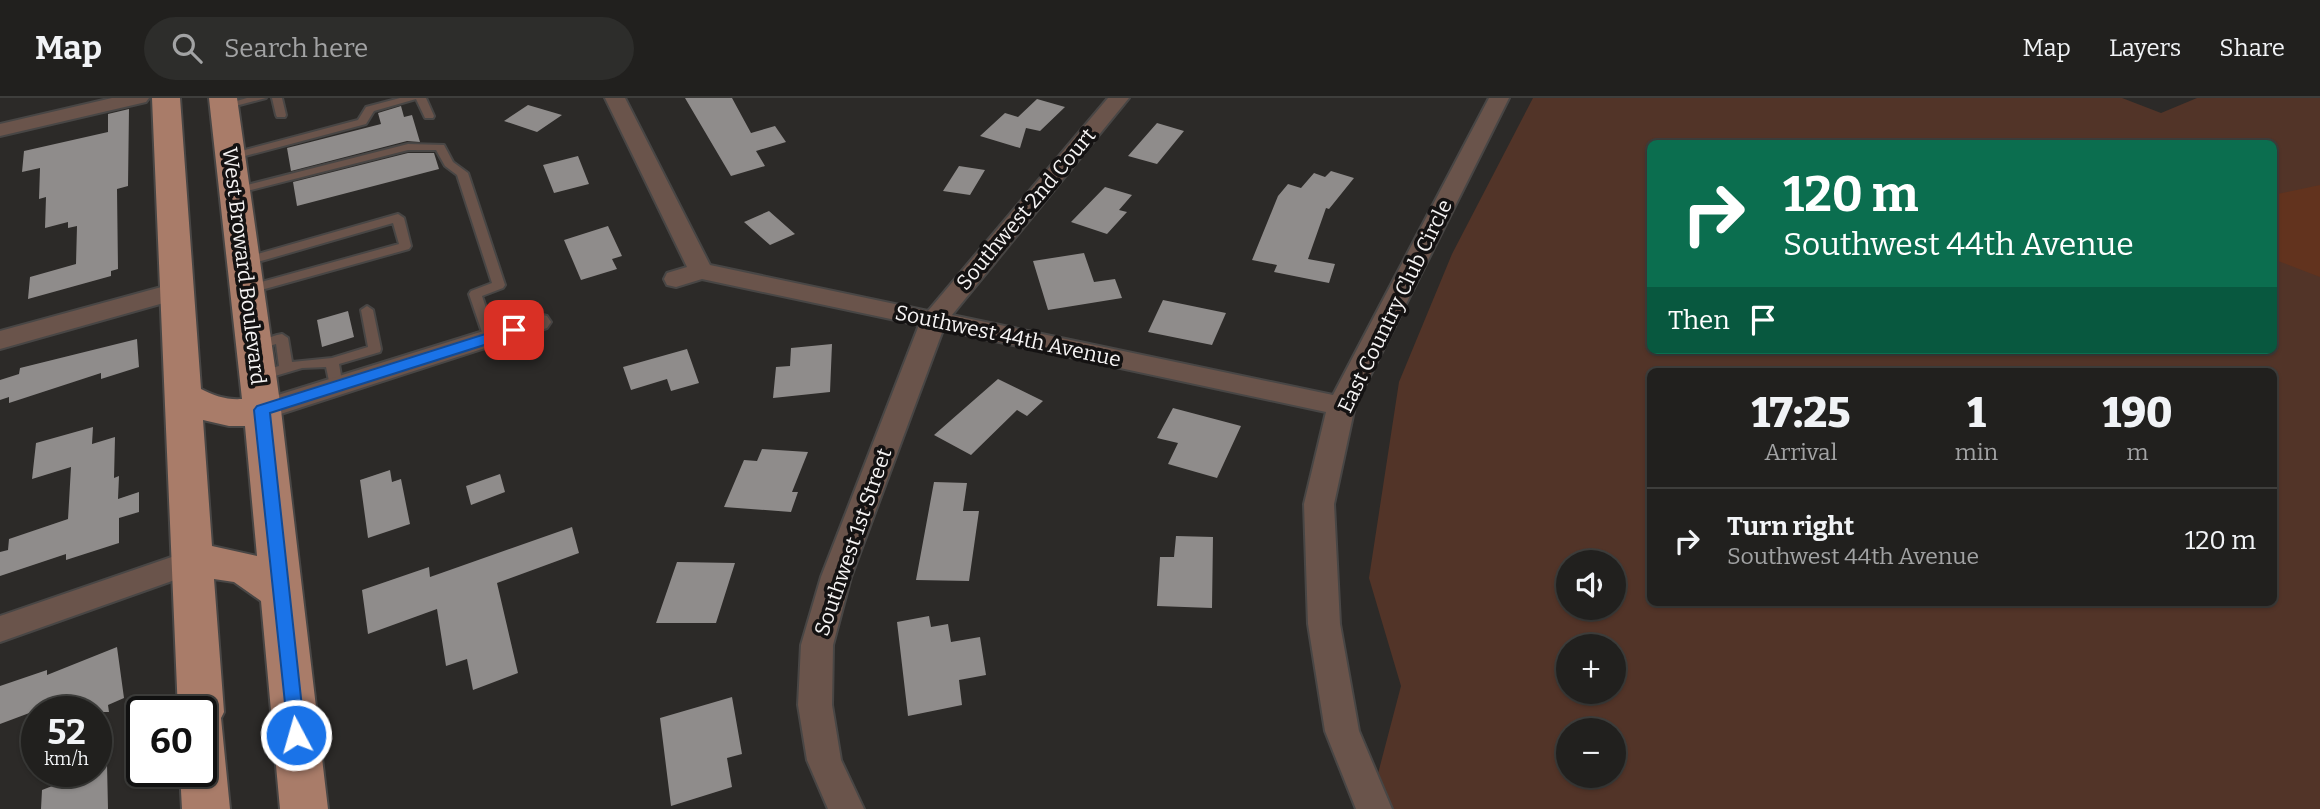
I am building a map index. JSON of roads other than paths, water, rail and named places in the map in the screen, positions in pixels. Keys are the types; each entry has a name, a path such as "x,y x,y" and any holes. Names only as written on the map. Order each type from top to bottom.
{"main road":[{"path":"166,98 200,696"},
{"name":"West Broward Boulevard","path":"216,101 230,157 245,276 265,375 280,592 304,809"},
{"path":"182,395 214,412 239,414 265,375"},
{"path":"192,562 229,561 250,569 280,592"},
{"path":"205,787 206,809"}],"street":[{"path":"0,130 139,98"},
{"path":"615,98 701,271"},
{"name":"Southwest 2nd Court","path":"934,320 1119,98"},
{"name":"East Country Club Circle","path":"1374,809 1342,731 1324,624 1319,504 1341,406 1499,98"},
{"name":"Southwest 44th Avenue","path":"676,279 701,271 1341,406"},
{"path":"0,340 176,291"},
{"name":"Southwest 1st Street","path":"846,809 824,760 816,705 817,645 836,577 934,320"},
{"path":"265,375 334,375 489,338 538,323"},
{"path":"0,629 192,562"}],"lane":[{"path":"216,101 261,98"},
{"path":"277,98 281,115"},
{"path":"230,157 362,122 370,109 412,98"},
{"path":"421,98 429,116"},
{"path":"235,191 408,147 440,147 449,164 462,173 499,285 475,294 489,338"},
{"path":"398,218 405,246 245,276 398,218"},
{"path":"265,375 334,375 375,349 367,310"}]}
